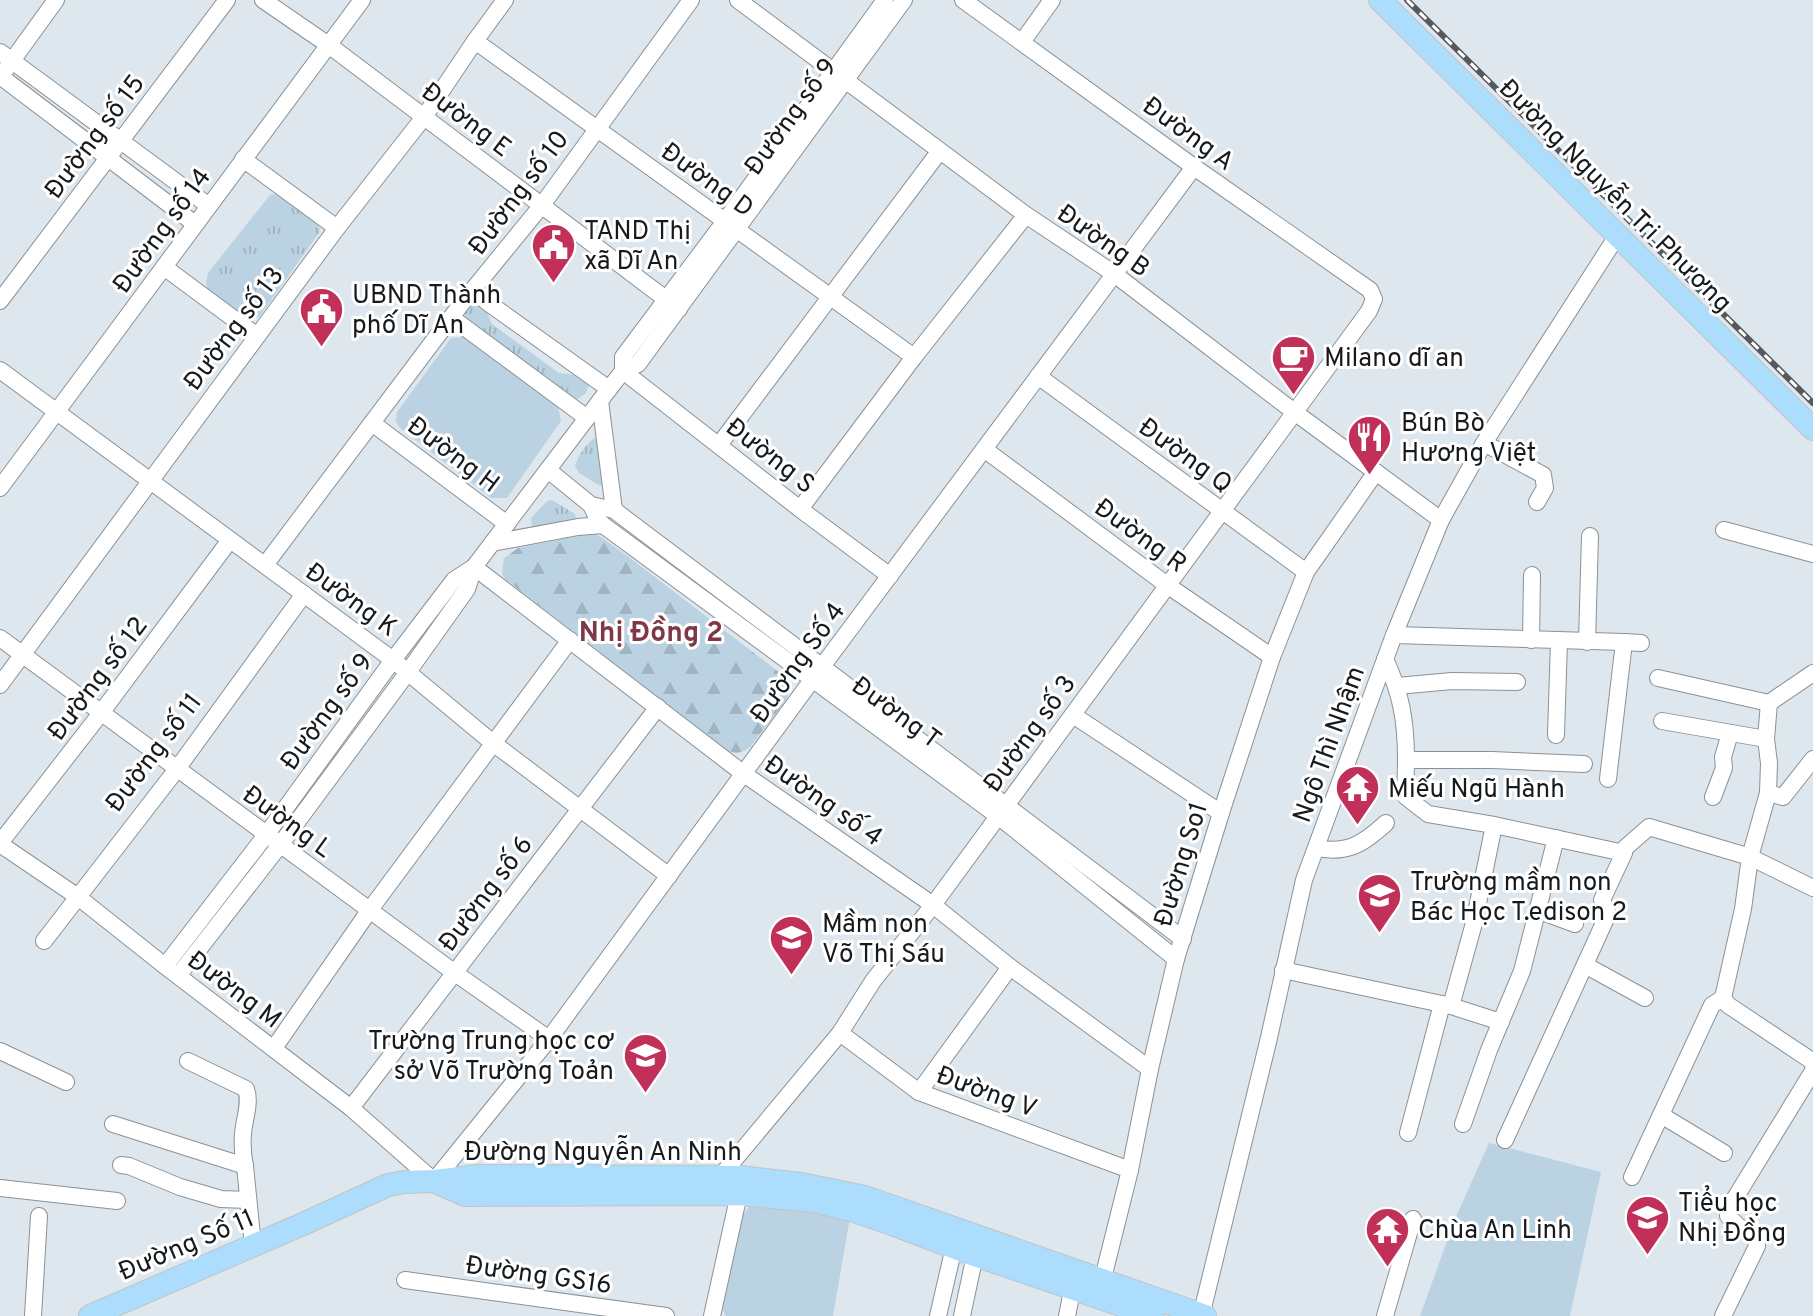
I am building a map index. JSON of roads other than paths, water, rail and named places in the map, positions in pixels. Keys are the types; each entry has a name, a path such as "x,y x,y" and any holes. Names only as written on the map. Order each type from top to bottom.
{"main road":[{"name":"Đường Nguyễn Tri Phương","path":"1380,0 1813,429"},
{"name":"Đường Nguyễn An Ninh","path":"434,1181 465,1195 733,1183 801,1184 865,1197 978,1246 1101,1288 1202,1316"},
{"name":"Đường Số 11","path":"102,1314 388,1185 434,1181"},
{"name":"Đường Nguyễn An Ninh","path":"1101,1288 1141,1314"}],"street":[{"path":"56,0 6,57 0,76 195,224"},
{"name":"Đường số 15","path":"0,301 227,0"},
{"name":"Đường E","path":"263,0 330,46 673,304"},
{"name":"Đường số 14","path":"0,488 362,0"},
{"name":"Đường số 13","path":"0,685 337,228 424,117 505,0"},
{"name":"Đường B","path":"738,0 939,152 1113,273 1441,520"},
{"name":"Đường số 9","path":"172,971 408,672 467,589 474,567 623,371 623,357 673,304 731,225 839,75 885,0"},
{"name":"Đường số 9","path":"839,75 904,0"},
{"name":"Đường A","path":"963,0 1370,290 1374,299 1369,311"},
{"path":"1022,42 1052,0"},
{"name":"Đường số 10","path":"265,565 473,290 542,205 684,2"},
{"name":"Đường D","path":"475,41 914,357"},
{"path":"6,57 209,206"},
{"path":"719,445 939,152"},
{"path":"243,159 337,228"},
{"name":"Đường Số 4","path":"434,1181 549,1039 1194,167"},
{"path":"800,509 1026,215"},
{"name":"Ngô Thì Nhậm","path":"1202,1316 1304,880 1394,635 1441,520 1484,443 1617,236"},
{"path":"164,267 257,336"},
{"path":"473,290 604,395 614,510"},
{"name":"Đường số 3","path":"733,1183 840,1033 873,981 933,905 1369,311"},
{"path":"452,318 587,418"},
{"name":"Đường K","path":"0,370 393,660 493,743 669,876"},
{"name":"Đường S","path":"623,371 890,576"},
{"name":"Đường Q","path":"1038,376 1306,572"},
{"name":"Đường H","path":"372,423 507,524"},
{"path":"1484,443 1543,475 1545,488 1537,502"},
{"name":"Đường R","path":"984,449 1167,585 1272,657"},
{"name":"Đường T","path":"548,470 591,505 603,525 817,673 1183,939"},
{"name":"Đường So1","path":"1101,1288 1176,959 1272,657 1306,572 1376,472"},
{"name":"Đường T","path":"591,505 614,510 817,673"},
{"path":"492,543 603,525"},
{"path":"1724,530 1813,554"},
{"path":"1587,642 1590,536"},
{"name":"Đường số 12","path":"0,843 230,540"},
{"name":"Đường số 9","path":"273,840 393,660 454,580 474,567"},
{"name":"Đường số 4","path":"474,567 744,774 933,905 1010,967 1150,1069"},
{"path":"1531,640 1532,575"},
{"name":"Đường số 11","path":"44,941 177,769 304,594"},
{"path":"1394,635 1632,643 1608,779"},
{"name":"Đường L","path":"0,638 369,911 549,1039"},
{"path":"274,1048 369,911 570,640"},
{"path":"1556,735 1559,641"},
{"path":"1385,659 1397,686 1406,730 1406,797 1416,807 1428,814 1624,853 1602,900 1608,914 1505,1140"},
{"path":"1658,678 1769,703 1813,673"},
{"path":"1397,686 1452,681 1517,682"},
{"path":"1632,1177 1712,1005 1723,998 1743,909 1750,857 1768,793 1766,739 1769,703"},
{"name":"Đường số 6","path":"351,1108 658,707"},
{"path":"1073,715 1221,813"},
{"path":"1662,721 1766,739"},
{"path":"1713,797 1724,768 1723,757 1730,733"},
{"path":"1768,793 1783,797 1813,759"},
{"path":"1406,760 1584,764"},
{"name":"Đường T","path":"1003,810 1176,959"},
{"path":"1316,848 1332,851 1364,843 1386,823"},
{"path":"1408,1133 1474,923 1494,825"},
{"path":"1625,848 1649,827 1750,857 1813,888"},
{"path":"1463,1124 1522,971 1556,838"},
{"name":"Đường M","path":"0,843 78,897 274,1048 351,1108 434,1181"},
{"path":"1537,910 1575,924"},
{"path":"1585,965 1645,998"},
{"path":"919,1092 1010,967"},
{"path":"1283,970 1447,1005 1501,1022"},
{"path":"1723,998 1728,1005 1812,1061 1813,1065"},
{"name":"Đường V","path":"840,1033 919,1092 1130,1170"},
{"path":"0,1051 66,1082"},
{"path":"188,1061 246,1089 248,1098 242,1136 253,1246"},
{"path":"1723,1316 1757,1246 1755,1237 1728,1216 1732,1203 1813,1071"},
{"path":"1661,1115 1724,1153"},
{"path":"113,1124 245,1166"},
{"path":"121,1165 221,1199 248,1200"},
{"path":"712,1316 733,1183"},
{"path":"0,1188 117,1201"},
{"path":"33,1316 39,1216"},
{"path":"1385,1316 1413,1219"},
{"path":"938,1316 956,1238"},
{"path":"962,1316 978,1246"},
{"path":"1067,1316 1075,1279"},
{"name":"Đường GS16","path":"405,1280 666,1316"}],"railway":[{"path":"1407,0 1813,403"}],"place":[{"name":"TAND Thị xã Dĩ An","path":"553,284"},
{"name":"UBND Thành phố Dĩ An","path":"321,348"},
{"name":"Milano dĩ an","path":"1293,396"},
{"name":"Bún Bò Hương Việt","path":"1370,476"},
{"name":"Miếu Ngũ Hành","path":"1357,827"},
{"name":"Trường mầm non Bác Học T.edison 2","path":"1379,935"},
{"name":"Mầm non Võ Thị Sáu","path":"791,977"},
{"name":"Trường Trung học cơ sở Võ Trường Toản","path":"645,1094"},
{"name":"Tiểu học Nhị Đồng","path":"1647,1256"},
{"name":"Chùa An Linh","path":"1387,1268"}],"district":[{"name":"Nhị Đồng 2","path":"651,631"}]}
